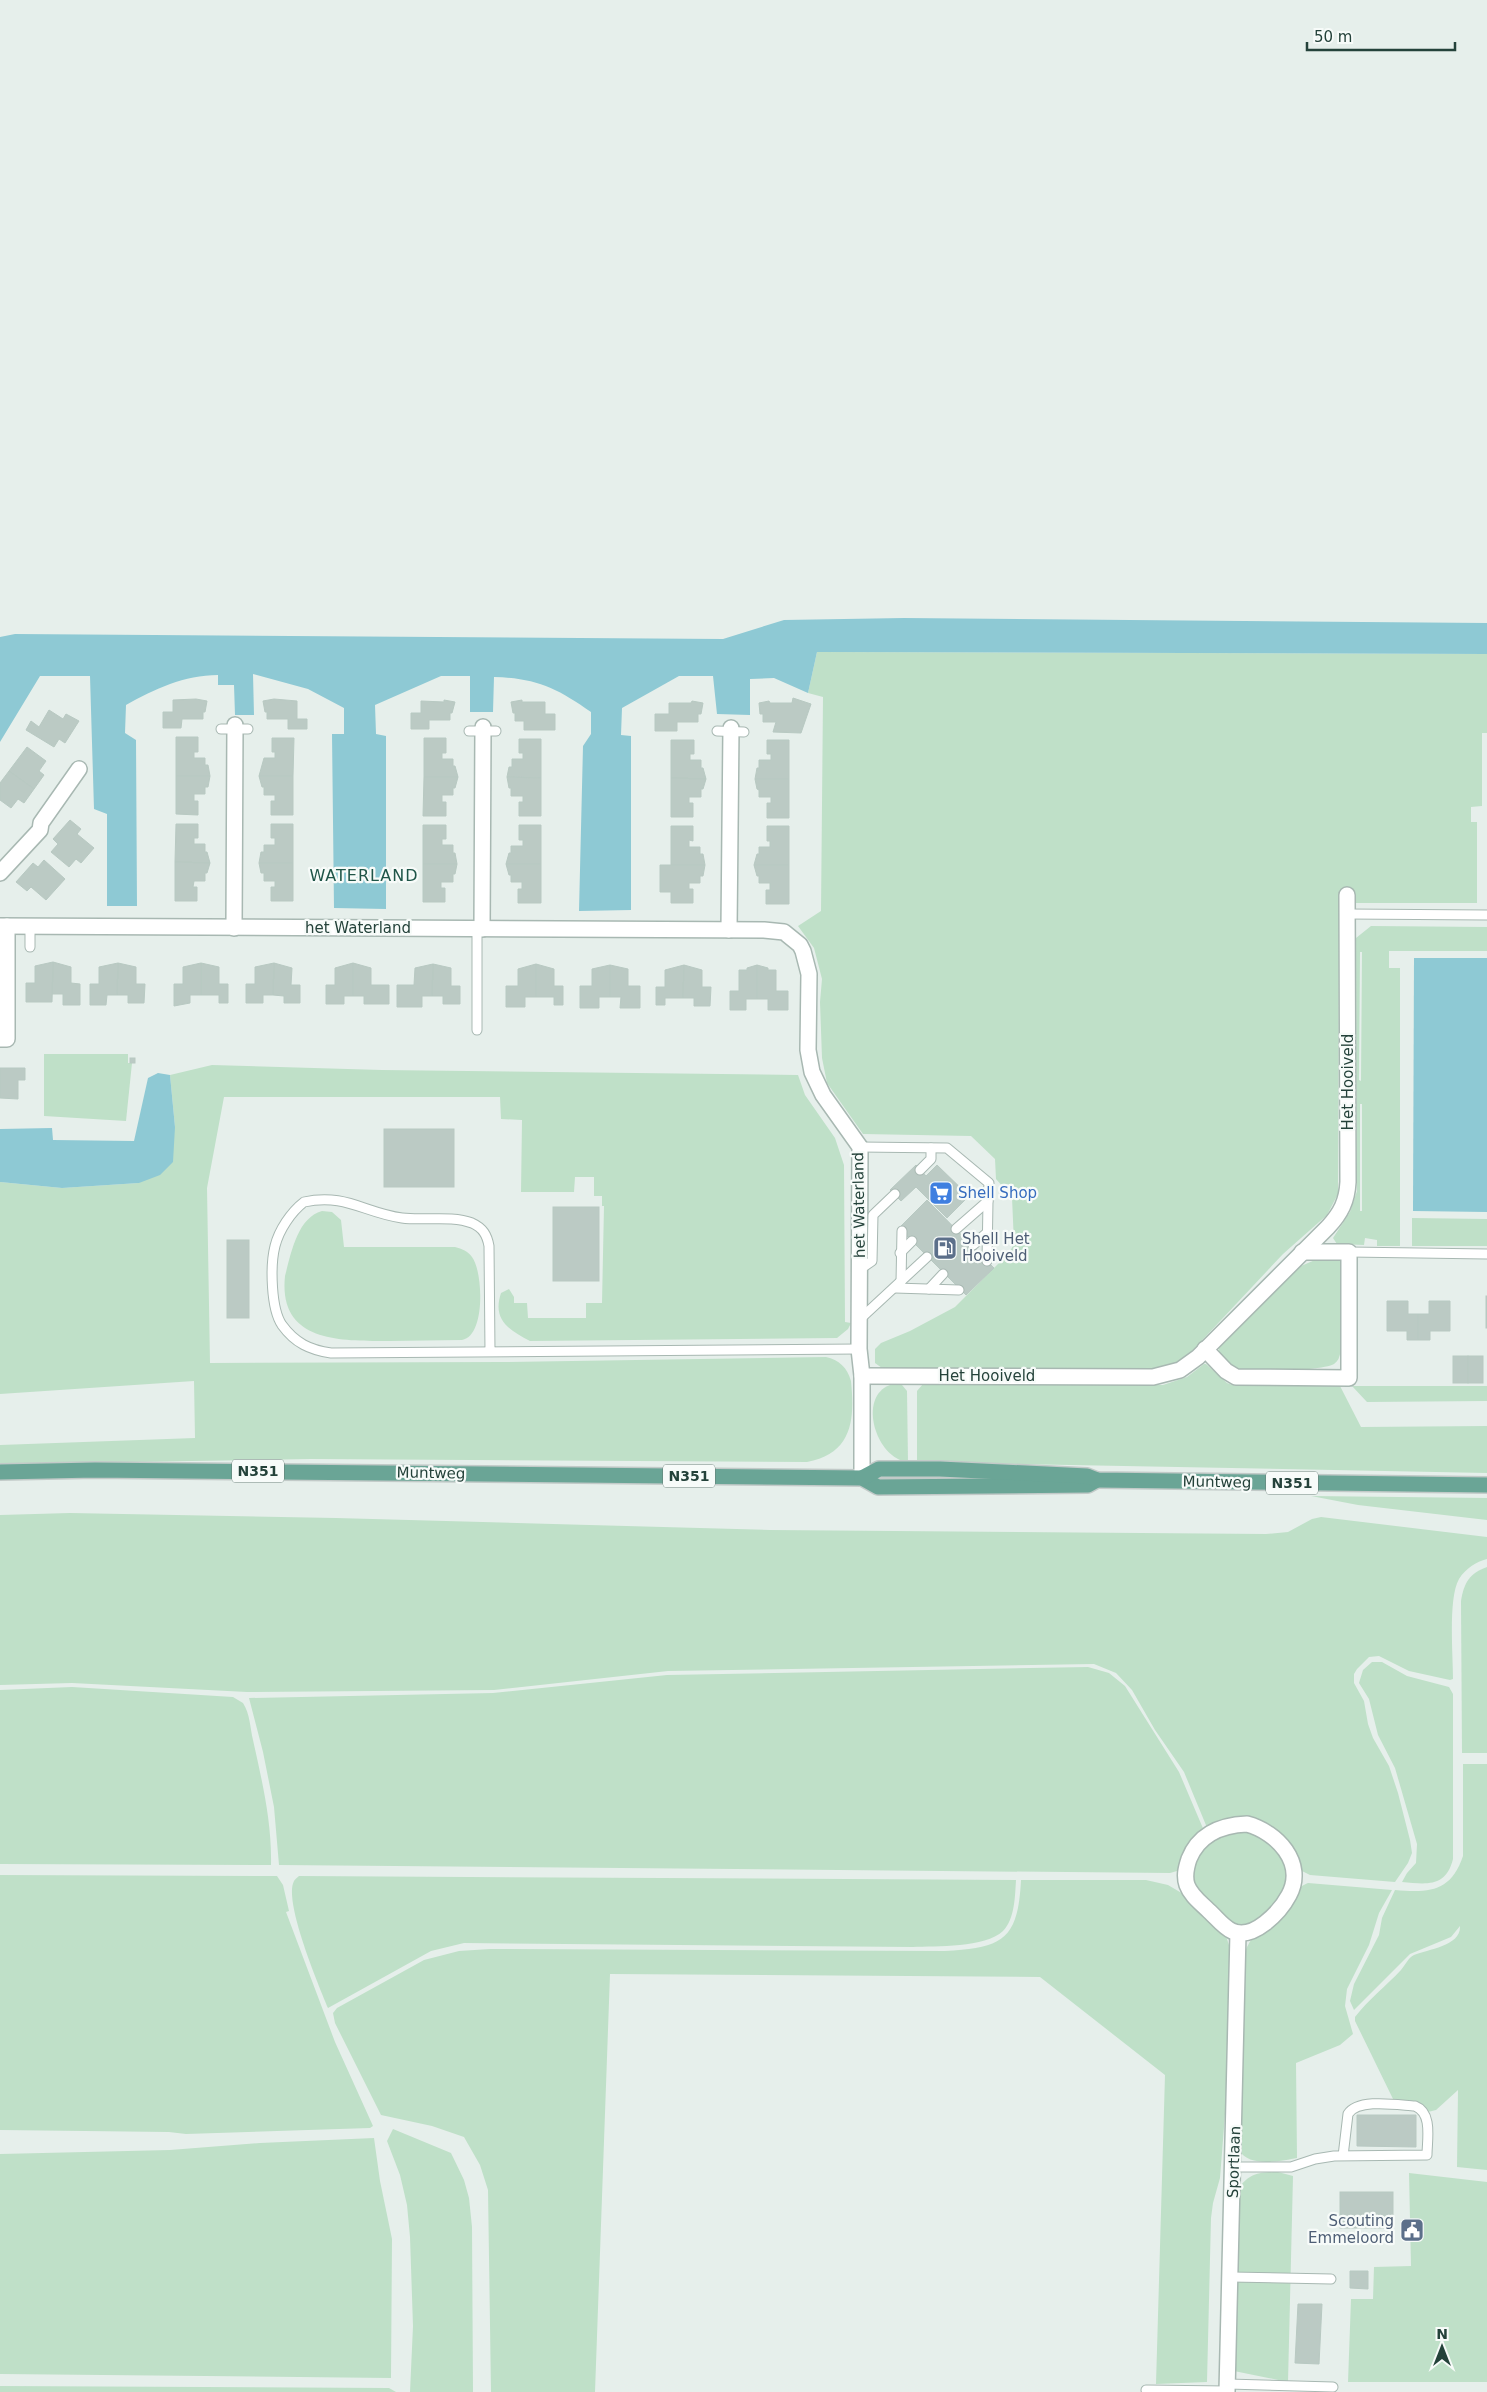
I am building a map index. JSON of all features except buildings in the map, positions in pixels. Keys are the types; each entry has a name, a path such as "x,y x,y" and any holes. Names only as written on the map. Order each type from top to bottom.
{"main road":[{"name":"Muntweg","path":"0,1472 95,1470 862,1478 878,1487 1088,1485 1097,1480 1487,1485"}],"street":[{"path":"234,928 235,728"},
{"path":"479,928 483,730"},
{"path":"729,930 731,731"},
{"path":"0,873 40,830 41,823 79,769"},
{"name":"Het Hooiveld","path":"862,1376 1153,1377 1180,1370 1205,1350 1339,1214 1348,1192 1348,895"},
{"name":"het Waterland","path":"0,1039 7,1039 4,926 777,930 790,936 800,945 808,966 808,1050 812,1072 823,1095 860,1147 859,1349 862,1376"},
{"path":"1205,1350 1226,1372 1236,1377 1349,1378 1349,1252 1302,1252"},
{"path":"862,1376 862,1478"},
{"path":"1247,1824 1262,1828 1279,1842 1289,1856 1294,1878 1292,1890 1278,1912 1248,1932 1238,1933 1225,1926 1192,1895 1187,1887 1185,1873 1196,1846 1208,1835 1227,1826 1247,1824"},
{"name":"Sportlaan","path":"1228,2389 1238,1933"}],"lane":[{"path":"1348,914 1487,915"},
{"path":"30,926 30,947"},
{"path":"477,1030 479,928"},
{"path":"860,1147 947,1148 989,1183 988,1261"},
{"path":"920,1170 931,1159 931,1148"},
{"path":"859,1270 872,1261 873,1215 895,1194"},
{"path":"490,1351 489,1246 488,1237 479,1227 458,1220 400,1218 344,1201 328,1199 304,1202 287,1222 274,1248 275,1308 282,1324 303,1345 331,1353 859,1349"},
{"path":"956,1229 988,1201"},
{"path":"898,1285 902,1231"},
{"path":"973,1245 988,1232"},
{"path":"900,1253 912,1241"},
{"path":"1349,1252 1487,1254"},
{"path":"859,1320 927,1257"},
{"path":"929,1289 943,1274"},
{"path":"898,1285 959,1290"},
{"path":"1234,2167 1291,2167 1315,2159 1343,2156 1427,2156 1427,2116 1415,2106 1366,2104 1356,2106 1348,2114 1343,2156"},
{"path":"1231,2277 1331,2279"},
{"path":"1146,2390 1333,2387"}],"green space":[{"path":"817,652 1487,654 1487,733 1482,733 1482,806 1471,807 1471,822 1477,822 1477,903 1356,903 1354,894 1339,895 1338,1194 1327,1215 1283,1254 1192,1351 1175,1364 1154,1368 894,1370 882,1368 875,1363 875,1349 881,1343 910,1331 955,1307 1009,1253 1014,1244 1012,1197 996,1179 995,1159 971,1136 863,1134 827,1083 822,1058 820,1002 822,979 814,948 798,926 821,911 823,697 808,693"},
{"path":"1371,926 1487,927 1487,951 1389,951 1389,968 1400,968 1400,1246 1377,1246 1377,1240 1365,1238 1364,1245 1337,1244 1333,1238 1350,1212 1357,1191 1356,938","holes":["1360,952 1362,952 1361,1081 1359,1080","1360,1104 1362,1104 1362,1211 1360,1211"]},
{"path":"44,1054 128,1054 128,1063 132,1063 126,1121 44,1116"},
{"path":"212,1065 382,1070 798,1075 805,1095 835,1138 844,1165 845,1322 851,1323 848,1329 837,1338 530,1341 515,1333 504,1323 499,1310 501,1293 509,1289 514,1297 514,1303 527,1303 528,1318 586,1318 586,1303 602,1303 604,1206 602,1206 602,1196 594,1196 594,1177 575,1177 574,1192 521,1192 522,1120 501,1119 500,1097 224,1097 207,1188 210,1363 503,1362 826,1357 842,1365 851,1381 851,1422 842,1443 822,1458 807,1462 311,1459 0,1464 0,1445 195,1438 194,1381 0,1394 0,1182 62,1188 139,1183 175,1127 170,1075"},
{"path":"322,1211 332,1212 341,1220 344,1247 455,1247 469,1253 476,1264 480,1288 479,1316 470,1336 462,1340 352,1340 316,1334 302,1326 292,1314 285,1298 285,1276 296,1238 301,1229 313,1215"},
{"path":"1412,1218 1487,1219 1487,1246 1412,1246"},
{"path":"1315,1260 1340,1261 1340,1354 1337,1361 1327,1366 1301,1370 1242,1370 1234,1368 1219,1353 1219,1348 1301,1266"},
{"path":"1204,1364 1227,1383 1235,1386 1340,1386 1361,1427 1487,1426 1487,1473 917,1462 917,1391 923,1384 1163,1385 1187,1377"},
{"path":"890,1385 902,1385 907,1391 908,1462 897,1458 887,1450 875,1427 874,1402 880,1392"},
{"path":"1352,1386 1487,1386 1487,1401 1367,1402"},
{"path":"1311,1496 1487,1498 1487,1520 1358,1505"},
{"path":"70,1513 770,1530 1266,1534 1288,1532 1312,1519 1321,1517 1487,1537 1487,1559 1468,1569 1459,1579 1456,1588 1452,1613 1453,1679 1450,1680 1409,1671 1379,1656 1369,1657 1354,1674 1354,1683 1364,1701 1368,1724 1373,1738 1389,1766 1410,1840 1412,1853 1408,1863 1395,1882 1310,1875 1300,1870 1272,1829 1208,1830 1184,1772 1155,1730 1132,1690 1116,1673 1094,1664 668,1671 494,1690 247,1692 72,1683 0,1685 0,1515"},
{"path":"1487,1567 1487,1753 1462,1753 1461,1601 1466,1583 1472,1575"},
{"path":"1372,1662 1382,1662 1407,1676 1449,1687 1453,1694 1453,1859 1445,1875 1440,1880 1434,1882 1402,1882 1416,1863 1417,1844 1395,1768 1378,1735 1369,1699 1359,1683 1363,1670"},
{"path":"1088,1667 1109,1673 1125,1686 1179,1772 1205,1833 1177,1871 1170,1873 279,1865 274,1807 263,1752 249,1698 493,1693 667,1675"},
{"path":"72,1687 233,1697 243,1703 248,1716 266,1802 270,1833 271,1865 0,1864 0,1690"},
{"path":"1463,1764 1487,1764 1487,2170 1457,2167 1458,2090 1436,2110 1428,2112 1418,2103 1394,2101 1355,2021 1355,2017 1360,2010 1401,1970 1410,1958 1450,1942 1459,1933 1460,1926 1451,1937 1410,1954 1354,2010 1350,2001 1354,1984 1379,1935 1382,1918 1395,1890 1418,1891 1437,1888 1452,1877 1458,1868 1463,1856"},
{"path":"1225,1830 1258,1832 1287,1861 1286,1893 1267,1913 1249,1925 1239,1926 1226,1921 1194,1888 1192,1872 1197,1853"},
{"path":"0,1875 277,1876 283,1885 289,1911 286,1912 335,2042 373,2126 370,2128 186,2134 169,2132 0,2130"},
{"path":"299,1876 1016,1880 1014,1907 1007,1926 995,1937 985,1941 960,1945 913,1947 464,1943 431,1951 328,2008 317,1982 293,1906 292,1891 294,1881"},
{"path":"1021,1880 1146,1880 1168,1885 1190,1898 1226,1936 1230,1948 1232,2025 1220,2178 1211,2218 1207,2382 1156,2384 1165,2075 1040,1977 610,1974 595,2392 491,2392 488,2190 480,2165 464,2137 432,2126 381,2115 335,2023 333,2013 337,2008 424,1960 459,1951 490,1949 965,1950 994,1943 1004,1937 1011,1928 1016,1916"},
{"path":"1308,1883 1392,1890 1379,1913 1369,1945 1347,1989 1345,2006 1353,2034 1340,2045 1296,2063 1297,2158 1274,2162 1258,2161 1244,2156 1239,2150 1245,1953 1254,1935 1262,1925 1282,1903"},
{"path":"393,2129 451,2153 464,2180 469,2198 472,2227 473,2392 410,2392 413,2326 410,2237 407,2205 400,2175 387,2141"},
{"path":"374,2138 380,2181 392,2239 391,2378 0,2374 0,2154 170,2150 260,2143"},
{"path":"1278,2172 1293,2176 1288,2382 1234,2371 1238,2189 1255,2174"},
{"path":"1409,2173 1487,2182 1487,2382 1348,2382 1351,2299 1373,2299 1374,2267 1411,2266"},
{"path":"0,2386 389,2388 396,2392 0,2392"}],"water":[{"path":"904,618 1487,623 1487,654 817,652 808,693 774,678 750,679 750,715 717,714 713,676 679,676 622,708 621,735 631,736 631,910 579,911 583,746 591,734 591,712 556,691 534,682 494,677 493,712 470,712 470,676 441,676 375,705 376,734 386,736 386,909 334,908 332,734 344,734 344,708 308,689 253,674 254,715 235,715 234,685 218,685 218,675 193,677 170,684 126,705 125,733 136,740 137,906 107,906 107,814 94,809 90,676 40,676 0,742 0,637 15,634 723,639 784,620"},
{"path":"1414,958 1487,958 1487,1212 1413,1211"},
{"path":"158,1073 170,1075 175,1127 173,1162 160,1175 139,1183 62,1188 0,1182 0,1129 52,1128 53,1140 134,1141 148,1078"}],"place":[{"name":"Shell Shop","path":"941,1193"},
{"name":"Shell Het Hooiveld","path":"945,1248"},
{"name":"Scouting Emmeloord","path":"1412,2230"}],"district":[{"name":"WATERLAND","path":"364,875"}]}
